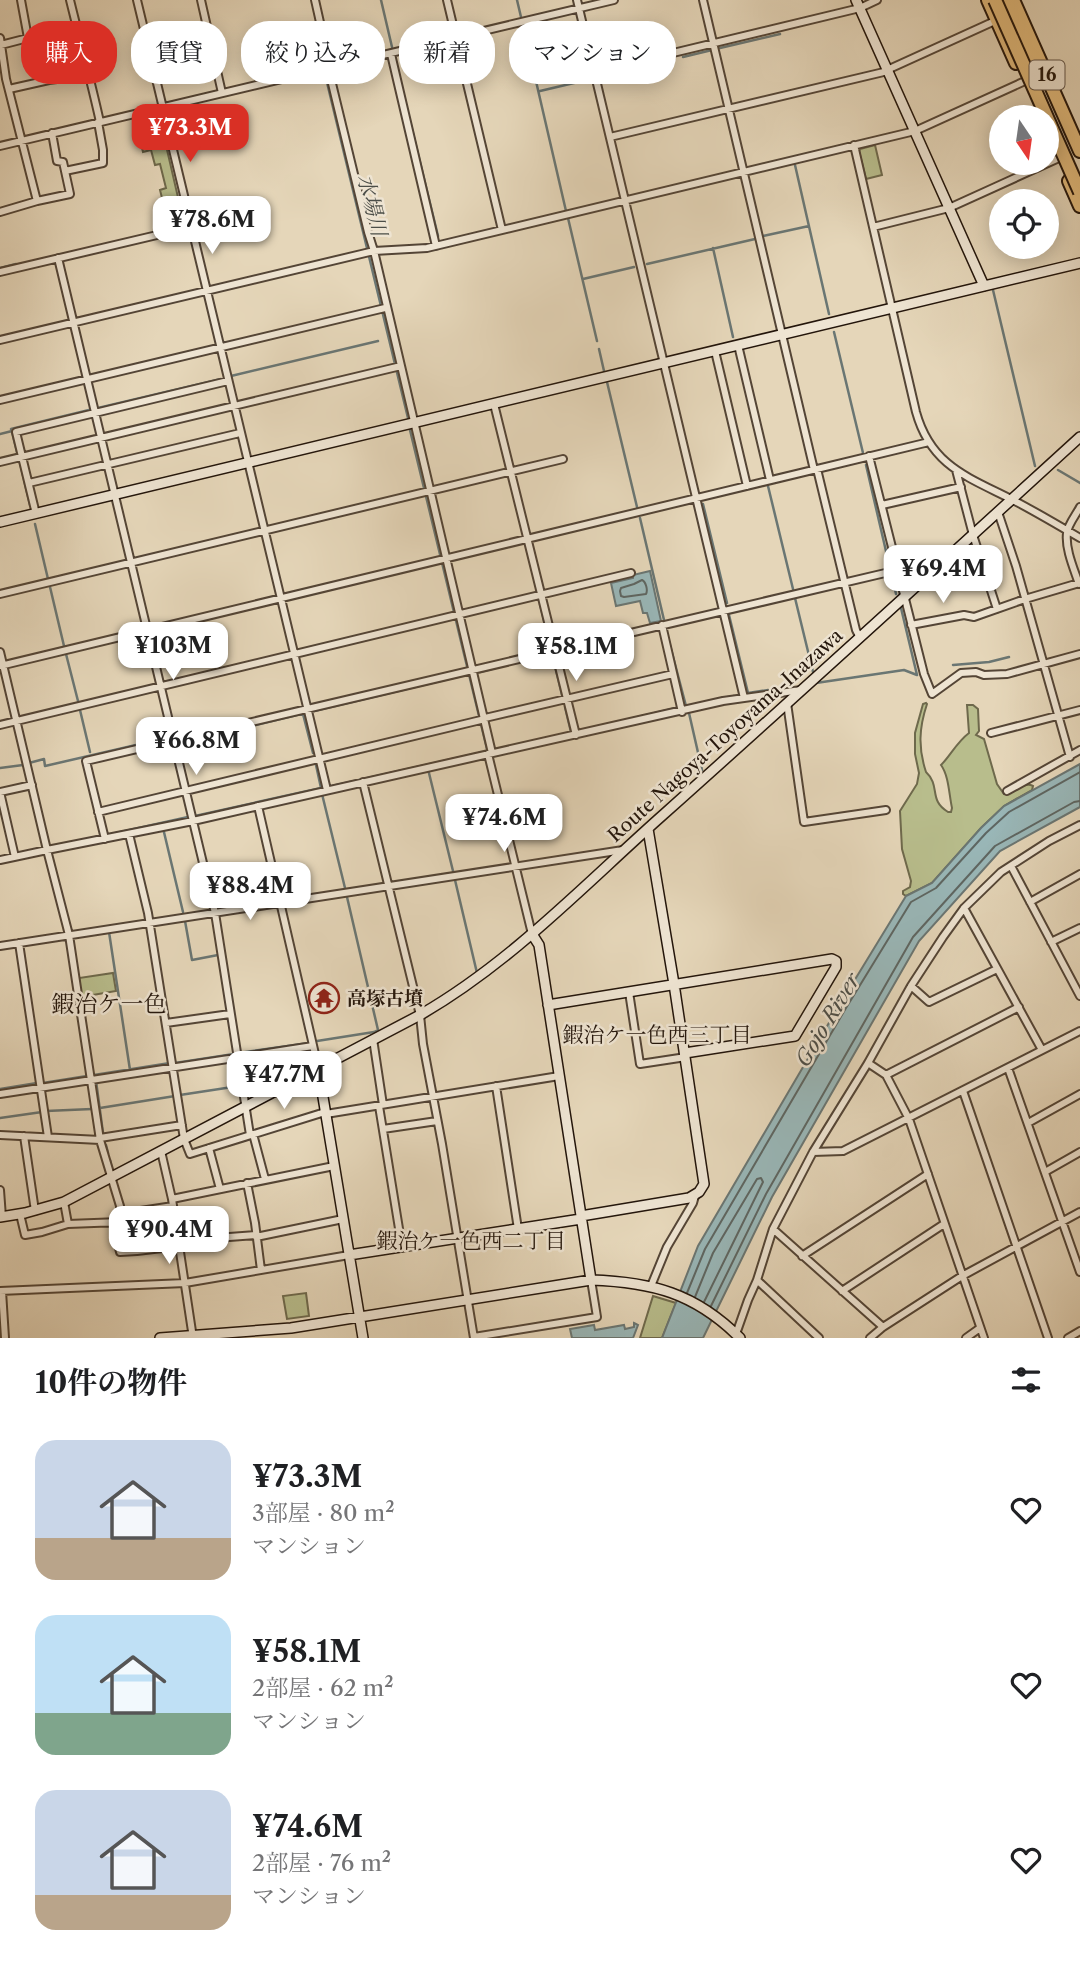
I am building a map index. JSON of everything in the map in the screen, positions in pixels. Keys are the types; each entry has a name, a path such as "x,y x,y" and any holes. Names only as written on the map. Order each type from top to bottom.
{"highway":[{"path":"988,0 1036,105"},
{"name":"16","path":"995,0 1080,192"},
{"path":"1002,0 1034,73 1041,105"},
{"path":"1014,0 1076,127 1080,148"},
{"name":"16","path":"1014,0 1080,148"},
{"path":"1059,158 1080,206"}],"street":[{"path":"21,0 28,38 1,41 3,79 9,89 37,201"},
{"path":"70,0 75,21"},
{"path":"137,0 327,790"},
{"path":"201,0 222,93"},
{"path":"315,0 319,21"},
{"path":"447,0 453,21"},
{"path":"577,0 582,21"},
{"path":"495,29 614,0"},
{"path":"703,0 815,470 860,638"},
{"path":"676,52 877,0"},
{"path":"858,4 984,286"},
{"path":"610,137 887,70 997,20"},
{"path":"385,53 399,52"},
{"path":"391,54 436,246"},
{"path":"0,340 373,251 436,246 915,131 1024,82"},
{"path":"9,89 31,84"},
{"path":"65,171 103,163 99,122 91,84"},
{"path":"0,146 260,84"},
{"path":"331,84 373,251 398,367 415,423 427,492 532,934 539,945 597,1317 474,1337 419,1015 363,782"},
{"path":"468,84 502,230"},
{"path":"597,84 744,698"},
{"path":"0,202 2,212 70,194 63,162 57,160 52,133"},
{"path":"854,145 918,419 929,442 956,470 1080,538"},
{"path":"873,227 949,208 1022,175"},
{"path":"0,272 191,227"},
{"path":"58,258 215,913 245,1107 265,1179"},
{"path":"0,523 1080,263"},
{"path":"0,400 382,309"},
{"path":"738,345 770,481"},
{"path":"715,351 747,486"},
{"path":"0,462 398,367"},
{"path":"36,514 16,432 228,381"},
{"path":"494,404 576,735"},
{"path":"29,483 240,433"},
{"name":"Route Nagoya-Toyoyama-Inazawa","path":"1,1217 64,1202 419,1015 468,985 532,934 1080,437"},
{"path":"2,666 929,442"},
{"path":"869,456 911,625 932,694 961,673 976,672 984,676 1007,674 1080,654"},
{"path":"0,594 564,459"},
{"path":"956,470 997,609"},
{"path":"882,505 961,486"},
{"path":"911,625 964,615 974,617 1079,584 1069,551 1067,531 1080,507"},
{"path":"998,512 1070,757"},
{"path":"105,839 86,761 944,561"},
{"path":"0,725 631,573"},
{"path":"662,625 682,712"},
{"path":"0,652 69,935 100,1139 121,1214 120,1222 68,1224 25,1235 20,1214"},
{"path":"98,812 673,674"},
{"path":"0,860 193,821 744,698 801,690"},
{"path":"787,703 804,822 886,810"},
{"path":"990,733 1080,710"},
{"path":"1007,790 1080,750"},
{"path":"15,857 0,793 32,785"},
{"path":"258,806 318,1068 363,1338"},
{"path":"738,1336 773,1229 813,1152 868,1063 911,986 964,908 986,885 1049,841 1080,825"},
{"path":"648,828 704,1178 704,1184 667,1247 651,1286"},
{"path":"129,834 150,923 184,1139 190,1153 326,1113 559,1076"},
{"path":"0,946 624,850"},
{"path":"1011,866 1080,996"},
{"path":"1030,902 1080,874"},
{"path":"964,908 1042,1050"},
{"path":"1051,942 1080,928"},
{"path":"19,943 48,1137"},
{"path":"548,1005 674,984 832,959 837,964 795,1036 640,1064 628,992"},
{"path":"911,986 929,1002 997,969"},
{"path":"1072,981 1080,977"},
{"path":"886,1075 1019,1007"},
{"path":"166,1023 230,1014"},
{"path":"813,1152 843,1151 1080,1031"},
{"path":"373,1039 383,1129 402,1247"},
{"path":"0,1094 313,1045"},
{"path":"868,1063 886,1075 909,1119 984,1338"},
{"path":"1008,1068 1080,1272"},
{"path":"496,1086 518,1228"},
{"path":"963,1091 1048,1338"},
{"path":"1028,1123 1080,1094"},
{"path":"383,1129 437,1121"},
{"path":"0,1135 100,1139 182,1125"},
{"path":"24,1136 35,1210"},
{"path":"209,1148 220,1189"},
{"path":"161,1151 173,1203 193,1337"},
{"path":"1045,1172 1080,1152"},
{"path":"121,1214 220,1189 334,1166"},
{"path":"802,1256 928,1174"},
{"path":"247,1183 261,1270"},
{"path":"0,1190 1,1217"},
{"path":"5,1338 1,1291 185,1283 695,1196"},
{"path":"64,1202 68,1224"},
{"path":"870,1338 962,1276 1080,1212"},
{"path":"113,1223 120,1252 216,1238 256,1236 343,1219"},
{"path":"842,1291 944,1224"},
{"path":"773,1229 883,1327"},
{"path":"160,1338 291,1328 591,1280 639,1283 663,1289 690,1301 729,1326 738,1336"},
{"path":"757,1280 819,1338"},
{"path":"966,1338 980,1328"},
{"path":"1068,1338 1080,1331"}],"green space":[{"path":"157,113 180,206 165,210 160,190 166,188 160,164 155,165 151,150 143,152 135,118"},
{"path":"875,145 882,175 866,179 859,151"},
{"path":"926,703 921,730 922,755 938,803 948,812 951,812 952,808 941,765 969,733 967,705 978,709 979,731 976,735 984,739 997,784 1004,794 1026,785 1033,786 1032,790 1004,806 981,828 932,883 906,896 903,891 910,887 911,881 902,849 900,811 917,784 919,773 915,733 923,704"},
{"path":"113,973 116,991 81,997 79,978"},
{"path":"306,1293 309,1316 287,1319 283,1296"},
{"path":"653,1296 676,1303 662,1338 640,1338"}],"water":[{"path":"650,571 661,621 650,623 647,613 643,613 640,601 616,606 611,583"},
{"path":"1080,764 1080,807 1000,851 919,941 772,1197 703,1338 662,1338 698,1246 906,896 932,883 1004,806"},
{"path":"634,1323 638,1325 633,1338 572,1338 570,1329 594,1325 595,1330 624,1325 625,1329 634,1327"}],"waterway":[{"path":"381,0 392,47"},
{"path":"517,0 521,17"},
{"path":"720,48 780,34"},
{"path":"683,57 712,50"},
{"name":"水場川","path":"327,84 408,418"},
{"path":"537,84 566,211"},
{"path":"540,91 570,84"},
{"path":"409,117 438,236"},
{"path":"795,165 829,314"},
{"path":"568,218 597,341"},
{"path":"763,236 809,226"},
{"path":"647,264 755,239"},
{"path":"713,248 733,337"},
{"path":"0,268 16,264"},
{"path":"583,279 634,267"},
{"path":"993,290 1035,466"},
{"path":"834,332 863,453"},
{"path":"231,376 378,341"},
{"path":"599,349 604,371"},
{"path":"98,408 221,379"},
{"path":"607,382 637,507"},
{"path":"0,434 89,410"},
{"name":"水場川","path":"410,430 487,749"},
{"path":"12,432 17,452"},
{"path":"20,463 30,505"},
{"path":"866,465 889,564"},
{"path":"1058,470 1080,483"},
{"path":"768,486 793,589"},
{"path":"703,504 727,603"},
{"path":"640,518 664,620"},
{"path":"35,524 48,579"},
{"path":"527,550 537,590"},
{"path":"892,576 896,594"},
{"path":"50,587 64,646"},
{"path":"795,598 813,672"},
{"path":"540,604 550,645"},
{"path":"901,608 917,675"},
{"path":"729,615 748,693 768,690"},
{"path":"647,632 658,630"},
{"path":"666,630 686,706"},
{"path":"630,636 635,635"},
{"path":"618,639 623,638"},
{"path":"66,654 78,701"},
{"path":"552,654 562,695"},
{"path":"953,665 989,662 1009,657"},
{"path":"480,672 503,666"},
{"path":"816,683 904,670 917,675"},
{"path":"314,711 457,677"},
{"path":"723,698 734,696"},
{"path":"565,707 571,732 569,733"},
{"path":"579,731 676,708"},
{"path":"80,710 90,752"},
{"path":"182,743 305,713"},
{"path":"689,713 702,770"},
{"path":"303,714 313,753"},
{"path":"29,763 44,759 45,766 136,745"},
{"path":"147,751 169,746"},
{"path":"332,786 479,753"},
{"path":"0,768 23,765"},
{"path":"195,816 321,788 316,765"},
{"path":"428,769 453,871"},
{"path":"322,794 345,888"},
{"path":"107,835 188,817"},
{"path":"163,828 183,912"},
{"path":"78,841 100,836"},
{"path":"455,880 477,973"},
{"path":"317,1041 378,1030 347,897"},
{"path":"185,921 192,960 218,955"},
{"path":"109,932 130,1070"},
{"path":"239,1053 309,1043"},
{"path":"175,1063 234,1054"},
{"path":"94,1075 170,1063"},
{"path":"43,1083 87,1076"},
{"path":"244,1085 282,1080"},
{"path":"96,1081 103,1133"},
{"path":"0,1089 37,1083"},
{"path":"180,1095 239,1086"},
{"path":"100,1108 175,1096"},
{"path":"46,1111 92,1109"},
{"path":"0,1118 42,1112"},
{"path":"106,1145 108,1153"},
{"path":"110,1160 111,1165"}],"place":[{"name":"高塚古墳","path":"324,998"}],"district":[{"name":"鍜治ケ一色","path":"109,1004"},
{"name":"鍜治ケ一色西三丁目","path":"657,1035"},
{"name":"鍜治ケ一色西二丁目","path":"471,1241"}],"water label":[{"name":"Gojo River","path":"828,1020"}]}
